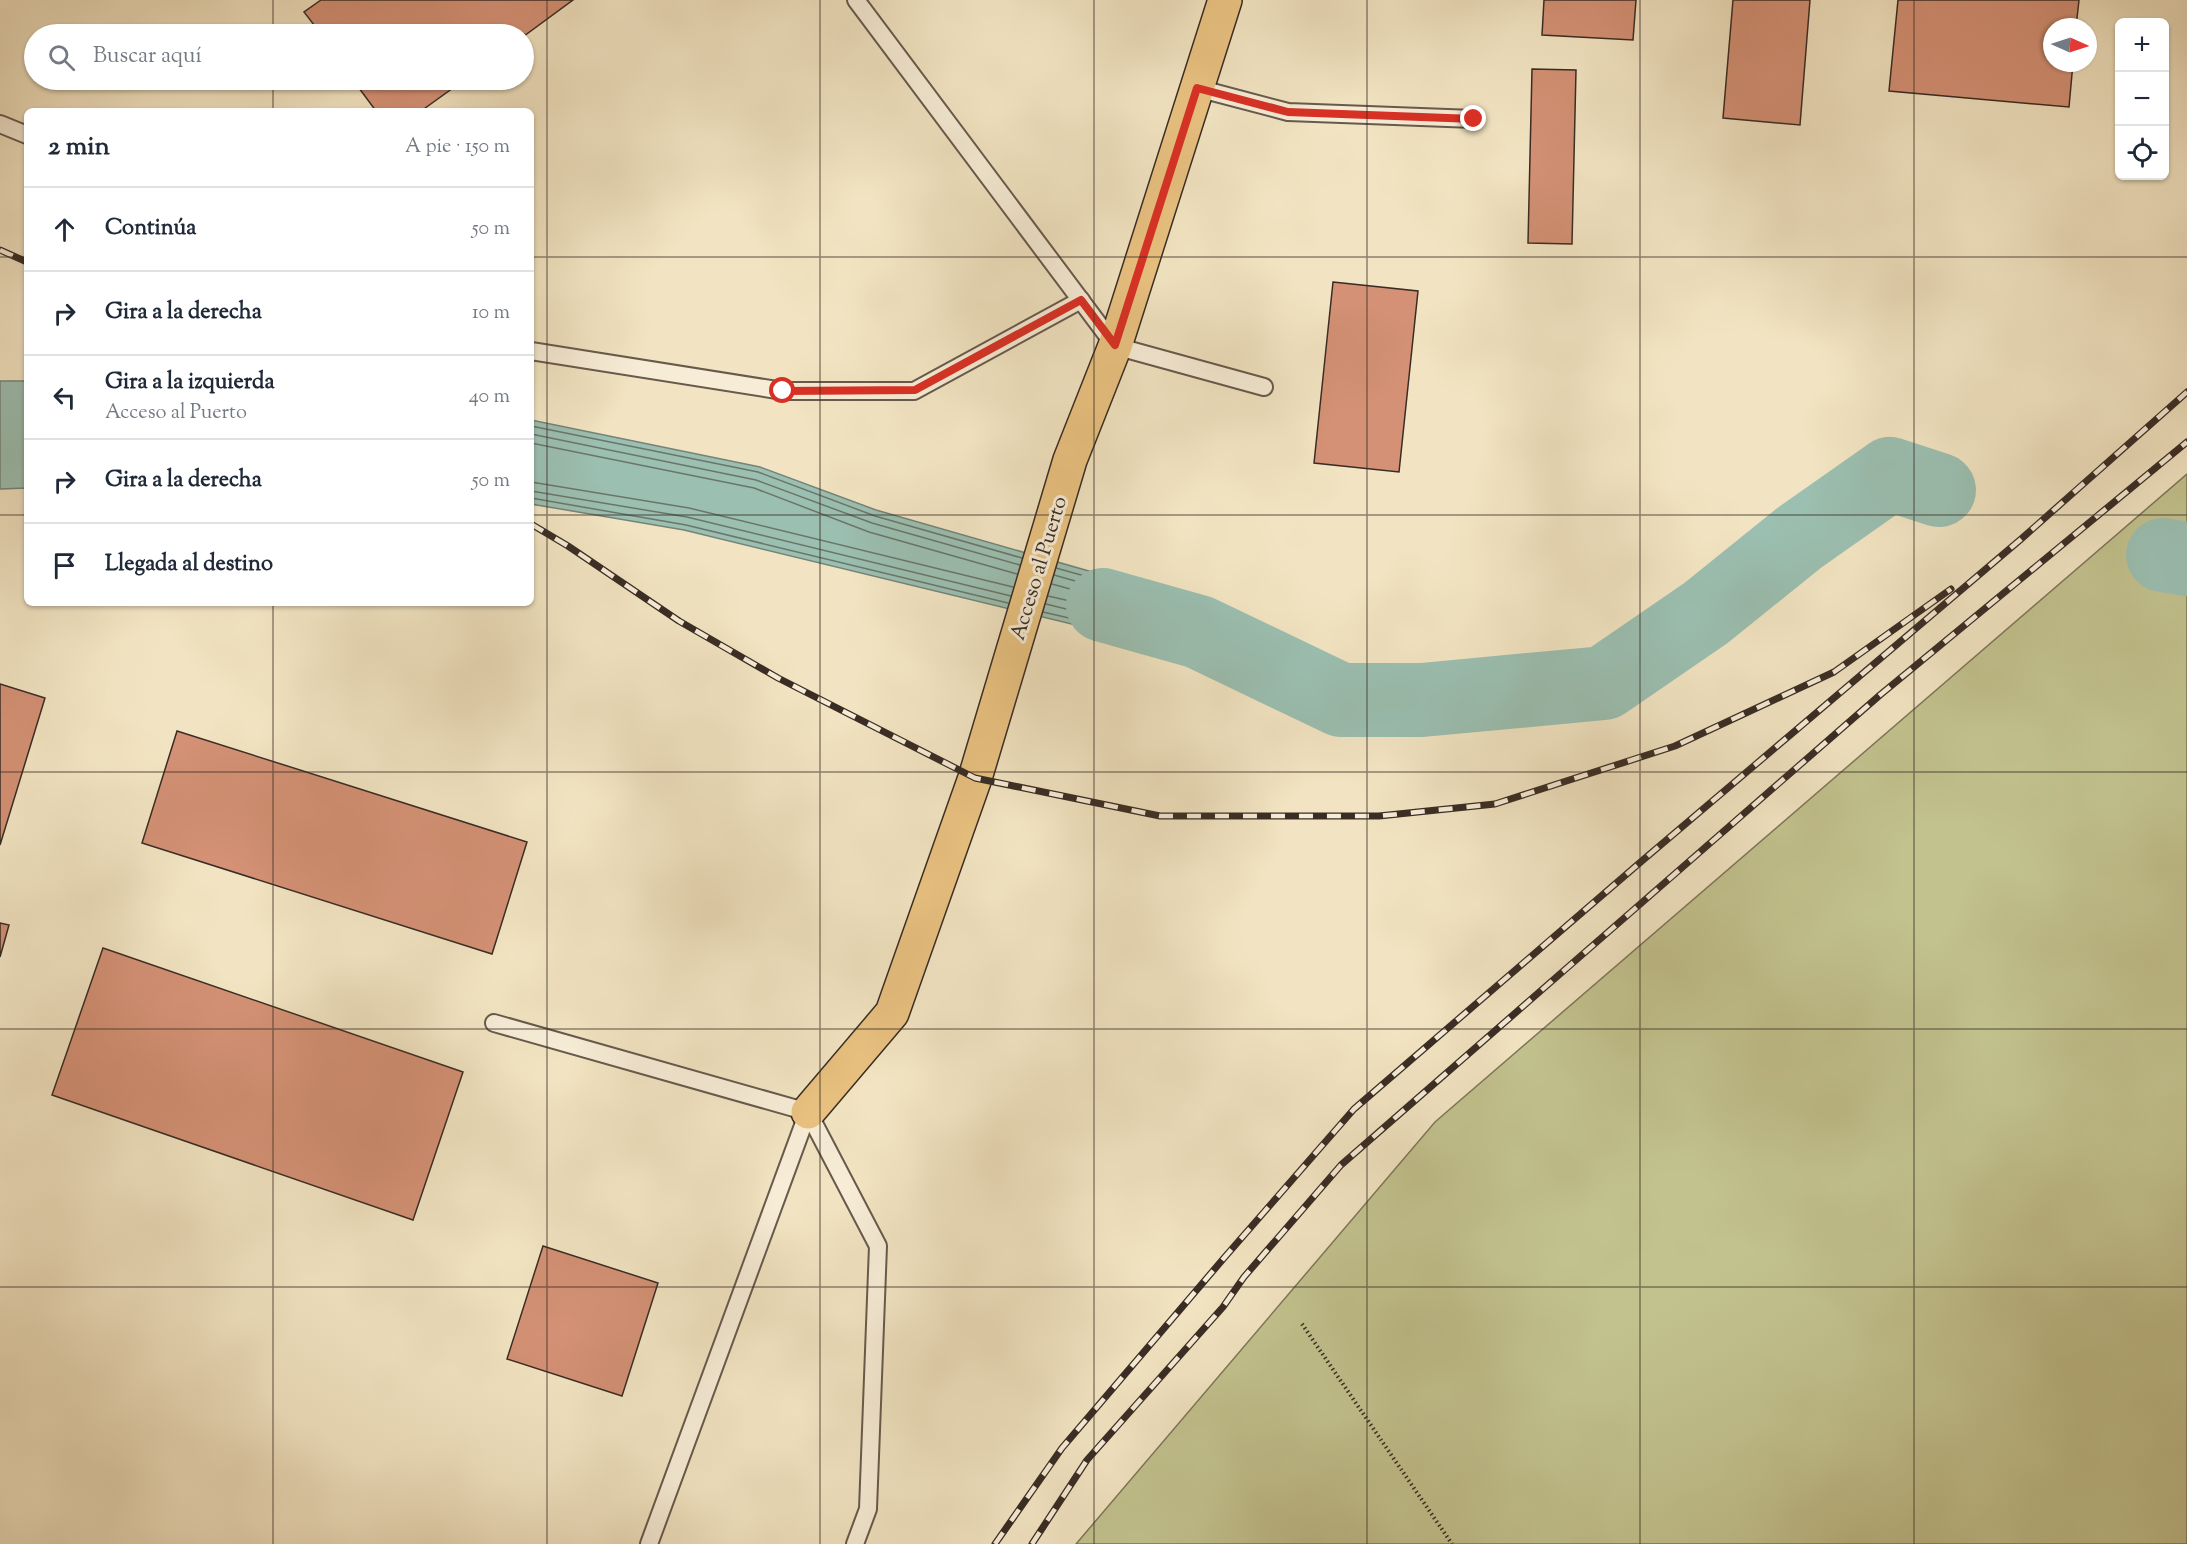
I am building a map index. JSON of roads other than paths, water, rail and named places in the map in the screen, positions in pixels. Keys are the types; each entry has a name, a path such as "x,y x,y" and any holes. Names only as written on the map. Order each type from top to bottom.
{"main road":[{"name":"Acceso al Puerto","path":"808,1112 892,1013 975,778 1070,460 1115,345 1225,0"}],"lane":[{"path":"856,0 1115,345 1264,387"},
{"path":"1197,88 1288,112 1474,119"},
{"path":"0,124 24,134"},
{"path":"534,351 783,391 915,390 1081,300"},
{"path":"494,1023 808,1112 878,1246 868,1509 855,1544"},
{"path":"649,1544 808,1112"}],"water":[{"path":"0,381 24,381 24,488 0,489"},
{"path":"534,421 760,467 876,510 1134,584 1199,632 1121,636 684,530 534,505"}],"waterway":[{"path":"1103,605 1199,632 1341,700 1422,700 1604,683 1706,613 1799,538 1890,474 1939,490"},
{"path":"2163,555 2187,559"}],"railway":[{"path":"0,250 24,261"},
{"path":"995,1544 1062,1448 1354,1109 2020,540 2187,392"},
{"path":"1032,1544 1087,1460 1223,1307 1244,1277 1341,1165 1880,695 2187,442"},
{"path":"534,526 679,621 778,678 975,778 1160,816 1379,816 1495,804 1675,746 1834,672 1951,589"}]}
